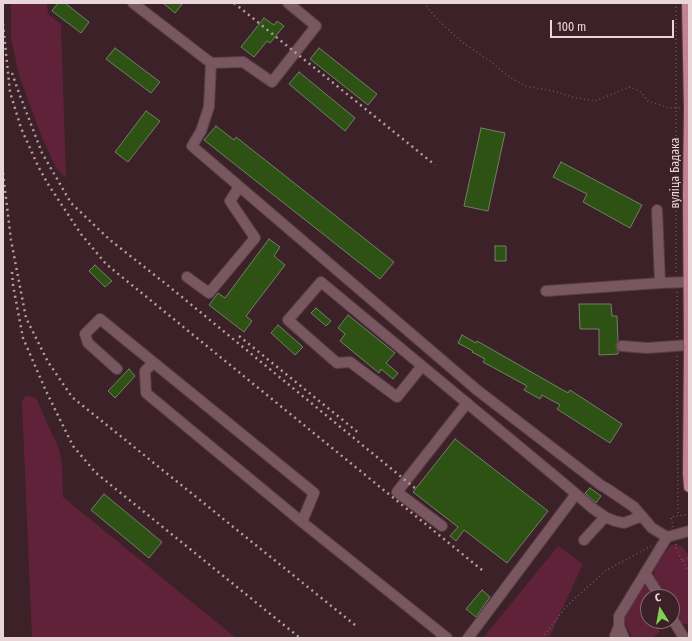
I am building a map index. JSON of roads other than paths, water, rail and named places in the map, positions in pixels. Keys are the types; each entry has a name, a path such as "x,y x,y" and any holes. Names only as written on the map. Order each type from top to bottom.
{"main road":[{"name":"вуліца Бадака","path":"687,3 689,109 689,344"},
{"path":"689,349 689,487"}],"lane":[{"path":"133,3 211,63 243,62 272,82 316,26 288,3"},
{"path":"211,63 209,107 201,130 192,146 477,390 602,486 634,507 652,528 666,537"},
{"path":"187,277 209,293 255,238 230,201 239,187"},
{"path":"657,210 660,283"},
{"path":"422,366 397,397 350,362 337,363 288,320 321,282 467,403 591,507 615,522 624,523 642,516"},
{"path":"546,291 688,282"},
{"path":"117,369 88,343 85,334 100,319 314,493 302,522"},
{"path":"622,346 647,348 689,344"},
{"path":"153,363 145,371 146,393 302,522 447,638"},
{"path":"442,526 397,492 467,403"},
{"path":"468,638 576,494"},
{"path":"584,540 605,517"},
{"path":"615,638 619,626 619,616 666,537 689,531"},
{"path":"645,573 655,589"},
{"path":"619,626 624,638"},
{"path":"679,629 684,638"}],"railway":[{"path":"234,3 435,165"},
{"path":"3,24 10,92 21,128 48,184 81,234 106,264 482,570"},
{"path":"12,73 42,153 71,203 110,240 166,284 416,489"},
{"path":"3,173 11,240 26,318 48,362 72,397 355,625"},
{"path":"12,272 23,338 46,391 73,446 96,473 300,638"},
{"path":"239,336 360,434"}]}
